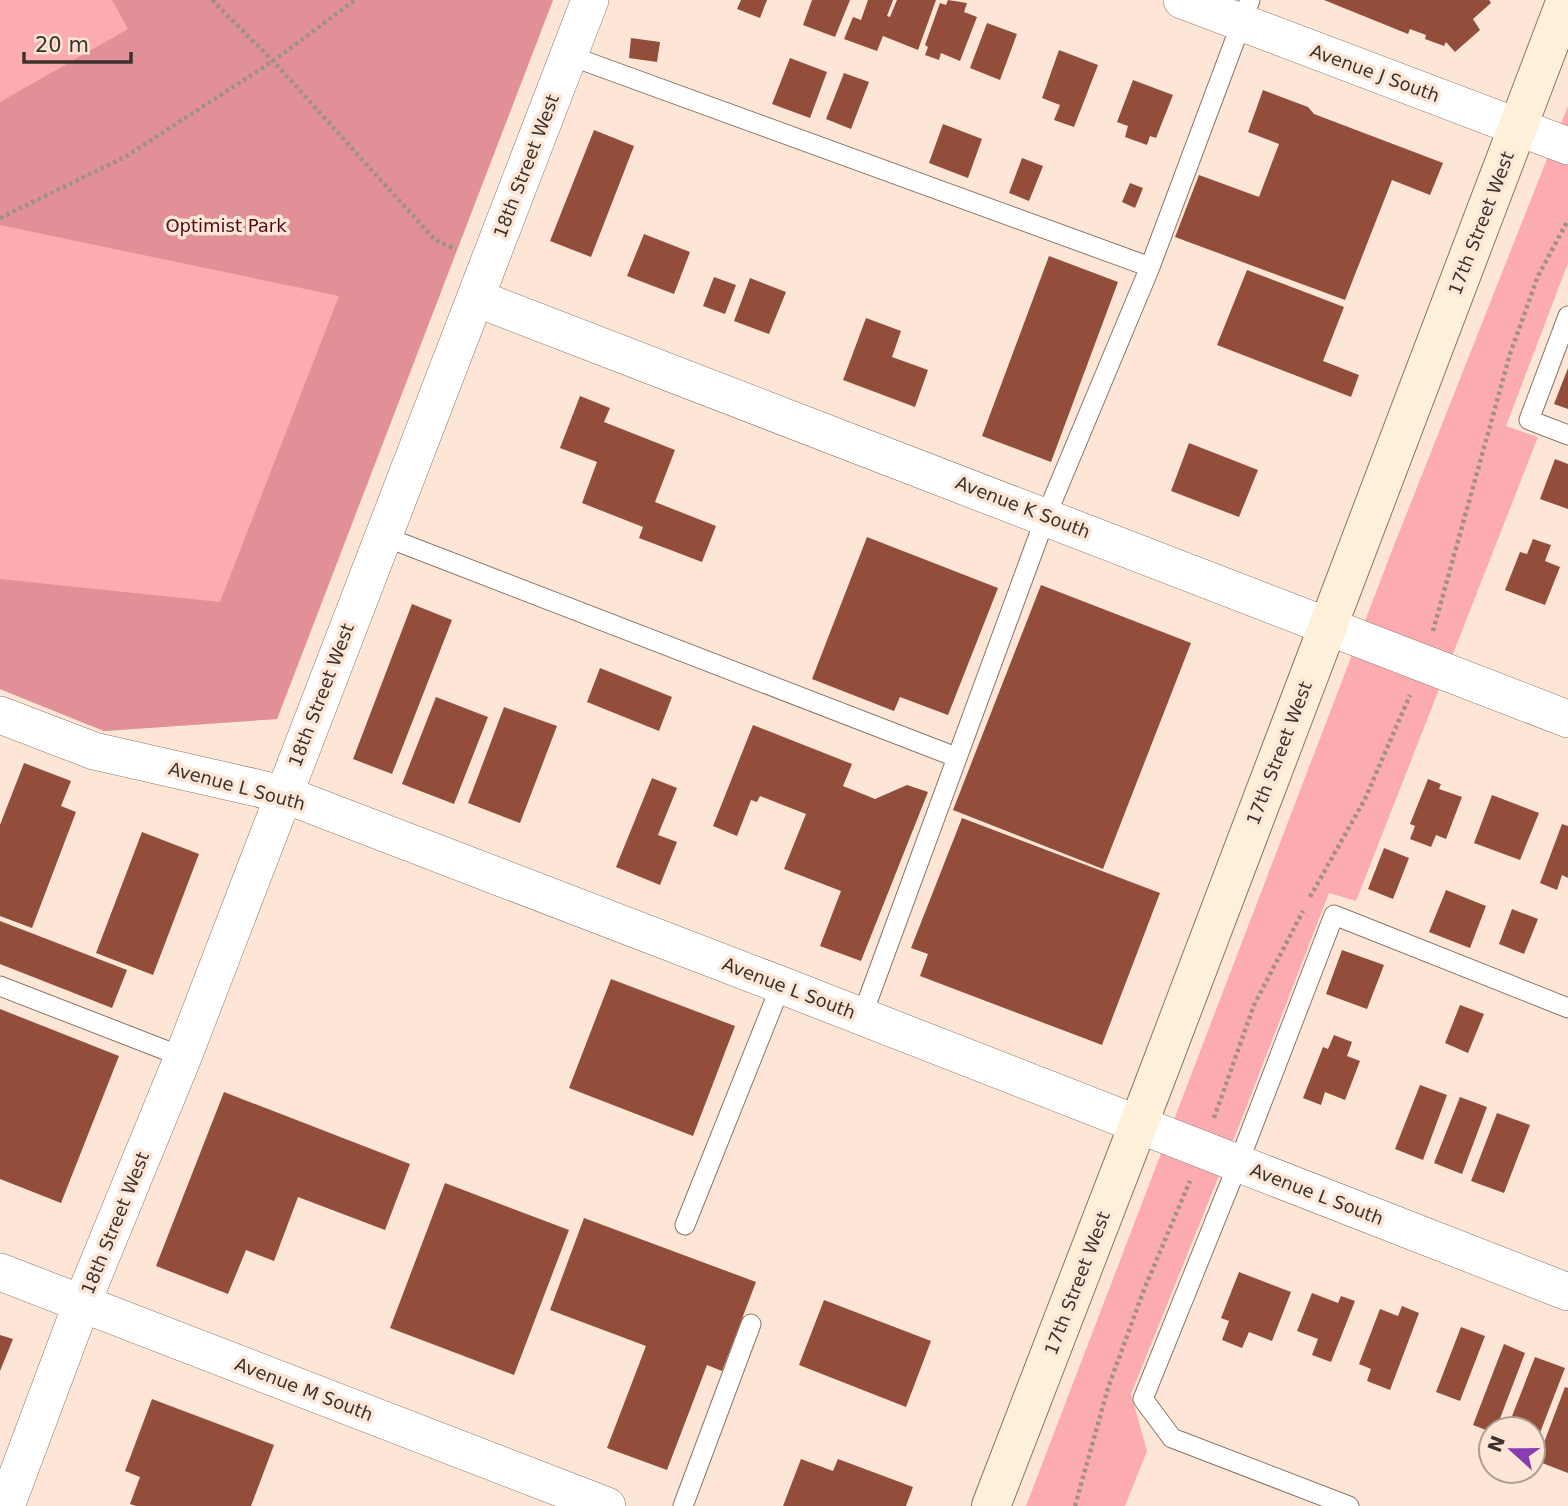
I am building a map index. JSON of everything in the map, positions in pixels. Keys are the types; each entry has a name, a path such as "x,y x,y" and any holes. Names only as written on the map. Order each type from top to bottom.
{"street":[{"name":"18th Street West","path":"6,1506 82,1303 183,1057 590,0"},
{"name":"Avenue J South","path":"1182,0 1246,12 1568,146"},
{"name":"17th Street West","path":"991,1506 1566,0"},
{"name":"Avenue K South","path":"477,298 1568,719"},
{"name":"Avenue L South","path":"0,715 94,751 283,794 862,1016 1568,1292"},
{"name":"Avenue M South","path":"0,1272 607,1506"}],"lane":[{"path":"862,1016 1046,516 1150,267 1246,12"},
{"path":"568,55 1150,267"},
{"path":"1568,316 1529,420 1568,435"},
{"path":"383,536 956,757"},
{"path":"1349,1506 1172,1438 1143,1399 1238,1164 1334,915 1568,1007"},
{"path":"685,1225 781,985"},
{"path":"0,986 183,1057"},
{"path":"682,1506 751,1324"}],"path":[{"path":"212,0 273,61 435,240 490,262"},
{"path":"0,218 125,157 273,61 355,0"},
{"path":"1075,1506 1108,1388 1143,1292 1217,1114 1254,1005 1365,799 1405,709 1437,618 1510,354 1538,276 1568,220"}],"green space":[{"name":"Optimist Park","path":"0,0 553,0 277,719 104,731 0,689"},
{"name":"Optimist Park","path":"112,0 553,0 277,719 104,731 0,689 0,579 220,602 339,296 0,225 0,102 128,29"},
{"path":"1568,106 1568,263 1506,426 1538,437 1356,901 1329,893 1131,1394 1147,1451 1125,1506 1026,1506 1391,553"}],"building":[{"path":"741,0 767,0 760,18 737,9"},
{"path":"812,0 850,0 835,37 803,25"},
{"path":"868,0 893,0 887,16 890,17 897,0 936,0 918,50 883,36 877,51 844,39 853,17 861,20"},
{"path":"948,0 967,3 964,12 977,17 960,61 941,53 939,60 925,55 928,47 925,45 940,3 946,5"},
{"path":"1324,0 1489,0 1491,3 1473,19 1480,30 1455,52 1446,42 1444,46 1425,39 1426,35 1410,29 1408,34"},
{"path":"987,23 1017,34 1000,80 970,68"},
{"path":"631,38 660,42 657,62 629,58"},
{"path":"1059,50 1098,65 1074,127 1054,120 1060,105 1042,98"},
{"path":"790,58 827,72 810,118 772,104"},
{"path":"844,73 869,82 851,129 826,119"},
{"path":"1133,80 1173,95 1156,138 1150,136 1147,145 1125,137 1128,126 1117,122"},
{"path":"1263,90 1308,107 1314,114 1443,163 1430,195 1392,180 1345,300 1175,237 1199,175 1259,197 1279,144 1248,132"},
{"path":"943,124 982,139 968,178 929,163"},
{"path":"594,130 634,146 591,257 550,241"},
{"path":"1022,158 1043,166 1029,201 1009,193"},
{"path":"1130,183 1143,188 1135,208 1122,202"},
{"path":"644,234 690,252 674,294 627,276"},
{"path":"1049,256 1118,282 1051,462 982,436"},
{"path":"1247,270 1344,307 1323,361 1359,375 1351,397 1217,345"},
{"path":"714,277 736,285 725,314 703,306"},
{"path":"750,278 786,292 769,334 734,321"},
{"path":"866,318 901,331 892,357 928,370 915,407 843,380"},
{"path":"1568,368 1568,409 1554,404"},
{"path":"580,396 610,408 604,422 675,450 655,502 716,526 702,562 639,538 643,527 582,503 597,462 560,448"},
{"path":"1189,443 1258,470 1239,517 1171,491"},
{"path":"1555,459 1568,464 1568,509 1540,499"},
{"path":"867,537 998,588 948,715 900,697 894,711 812,679"},
{"path":"1533,539 1551,545 1545,561 1560,567 1545,605 1505,590 1520,552 1527,554"},
{"path":"1041,585 1191,643 1103,869 953,810"},
{"path":"412,604 452,620 392,774 353,759"},
{"path":"600,668 672,697 659,731 587,702"},
{"path":"436,697 488,717 454,804 402,784"},
{"path":"504,707 557,726 520,823 468,803"},
{"path":"753,725 852,764 843,786 875,799 907,785 928,792 861,961 820,946 841,891 784,869 806,814 760,796 757,802 751,800 737,836 713,826"},
{"path":"24,763 71,781 61,806 76,812 32,928 0,916 0,825"},
{"path":"652,778 677,788 658,835 677,842 660,885 616,867"},
{"path":"1428,779 1441,784 1439,789 1462,797 1446,839 1436,835 1431,847 1410,839 1415,826 1410,824"},
{"path":"1492,795 1539,813 1520,860 1474,843"},
{"path":"962,818 1160,893 1102,1045 920,976 928,954 911,948"},
{"path":"1562,824 1568,826 1568,878 1562,875 1557,890 1540,883"},
{"path":"142,832 199,854 153,975 96,953"},
{"path":"1384,848 1409,858 1393,899 1368,889"},
{"path":"1446,890 1486,906 1470,948 1429,932"},
{"path":"1512,909 1538,919 1524,954 1499,944"},
{"path":"0,921 127,970 112,1008 0,964"},
{"path":"1342,950 1384,965 1367,1009 1326,994"},
{"path":"611,979 735,1026 693,1136 569,1088"},
{"path":"1460,1005 1484,1014 1468,1053 1445,1043"},
{"path":"0,1009 119,1056 61,1203 0,1179"},
{"path":"1334,1035 1352,1042 1347,1056 1360,1061 1345,1100 1325,1092 1321,1105 1303,1098 1323,1047 1328,1049"},
{"path":"1420,1085 1447,1095 1423,1160 1395,1149"},
{"path":"224,1092 410,1164 385,1230 298,1197 274,1261 246,1250 228,1294 156,1266"},
{"path":"1460,1097 1487,1107 1462,1174 1434,1163"},
{"path":"1497,1113 1530,1125 1504,1193 1471,1181"},
{"path":"445,1183 569,1230 514,1375 390,1328"},
{"path":"584,1218 756,1282 722,1371 707,1365 667,1470 607,1448 646,1346 550,1310"},
{"path":"1239,1272 1291,1292 1272,1341 1249,1332 1242,1348 1222,1340 1229,1321 1221,1318"},
{"path":"1312,1293 1338,1303 1341,1296 1355,1301 1331,1362 1312,1355 1318,1339 1297,1331"},
{"path":"824,1300 931,1341 906,1407 799,1365"},
{"path":"1402,1306 1419,1313 1390,1390 1367,1381 1371,1369 1359,1364 1380,1309 1398,1316"},
{"path":"1461,1327 1485,1336 1460,1401 1436,1392"},
{"path":"0,1335 13,1339 0,1371"},
{"path":"1504,1344 1525,1353 1501,1415 1477,1415 1477,1427 1473,1425"},
{"path":"1535,1357 1565,1368 1547,1415 1512,1415"},
{"path":"1565,1387 1568,1388 1568,1473 1547,1465 1547,1435"},
{"path":"152,1399 274,1445 251,1506 130,1504 140,1477 125,1471"},
{"path":"801,1459 833,1471 838,1459 913,1487 906,1506 783,1506"}]}
